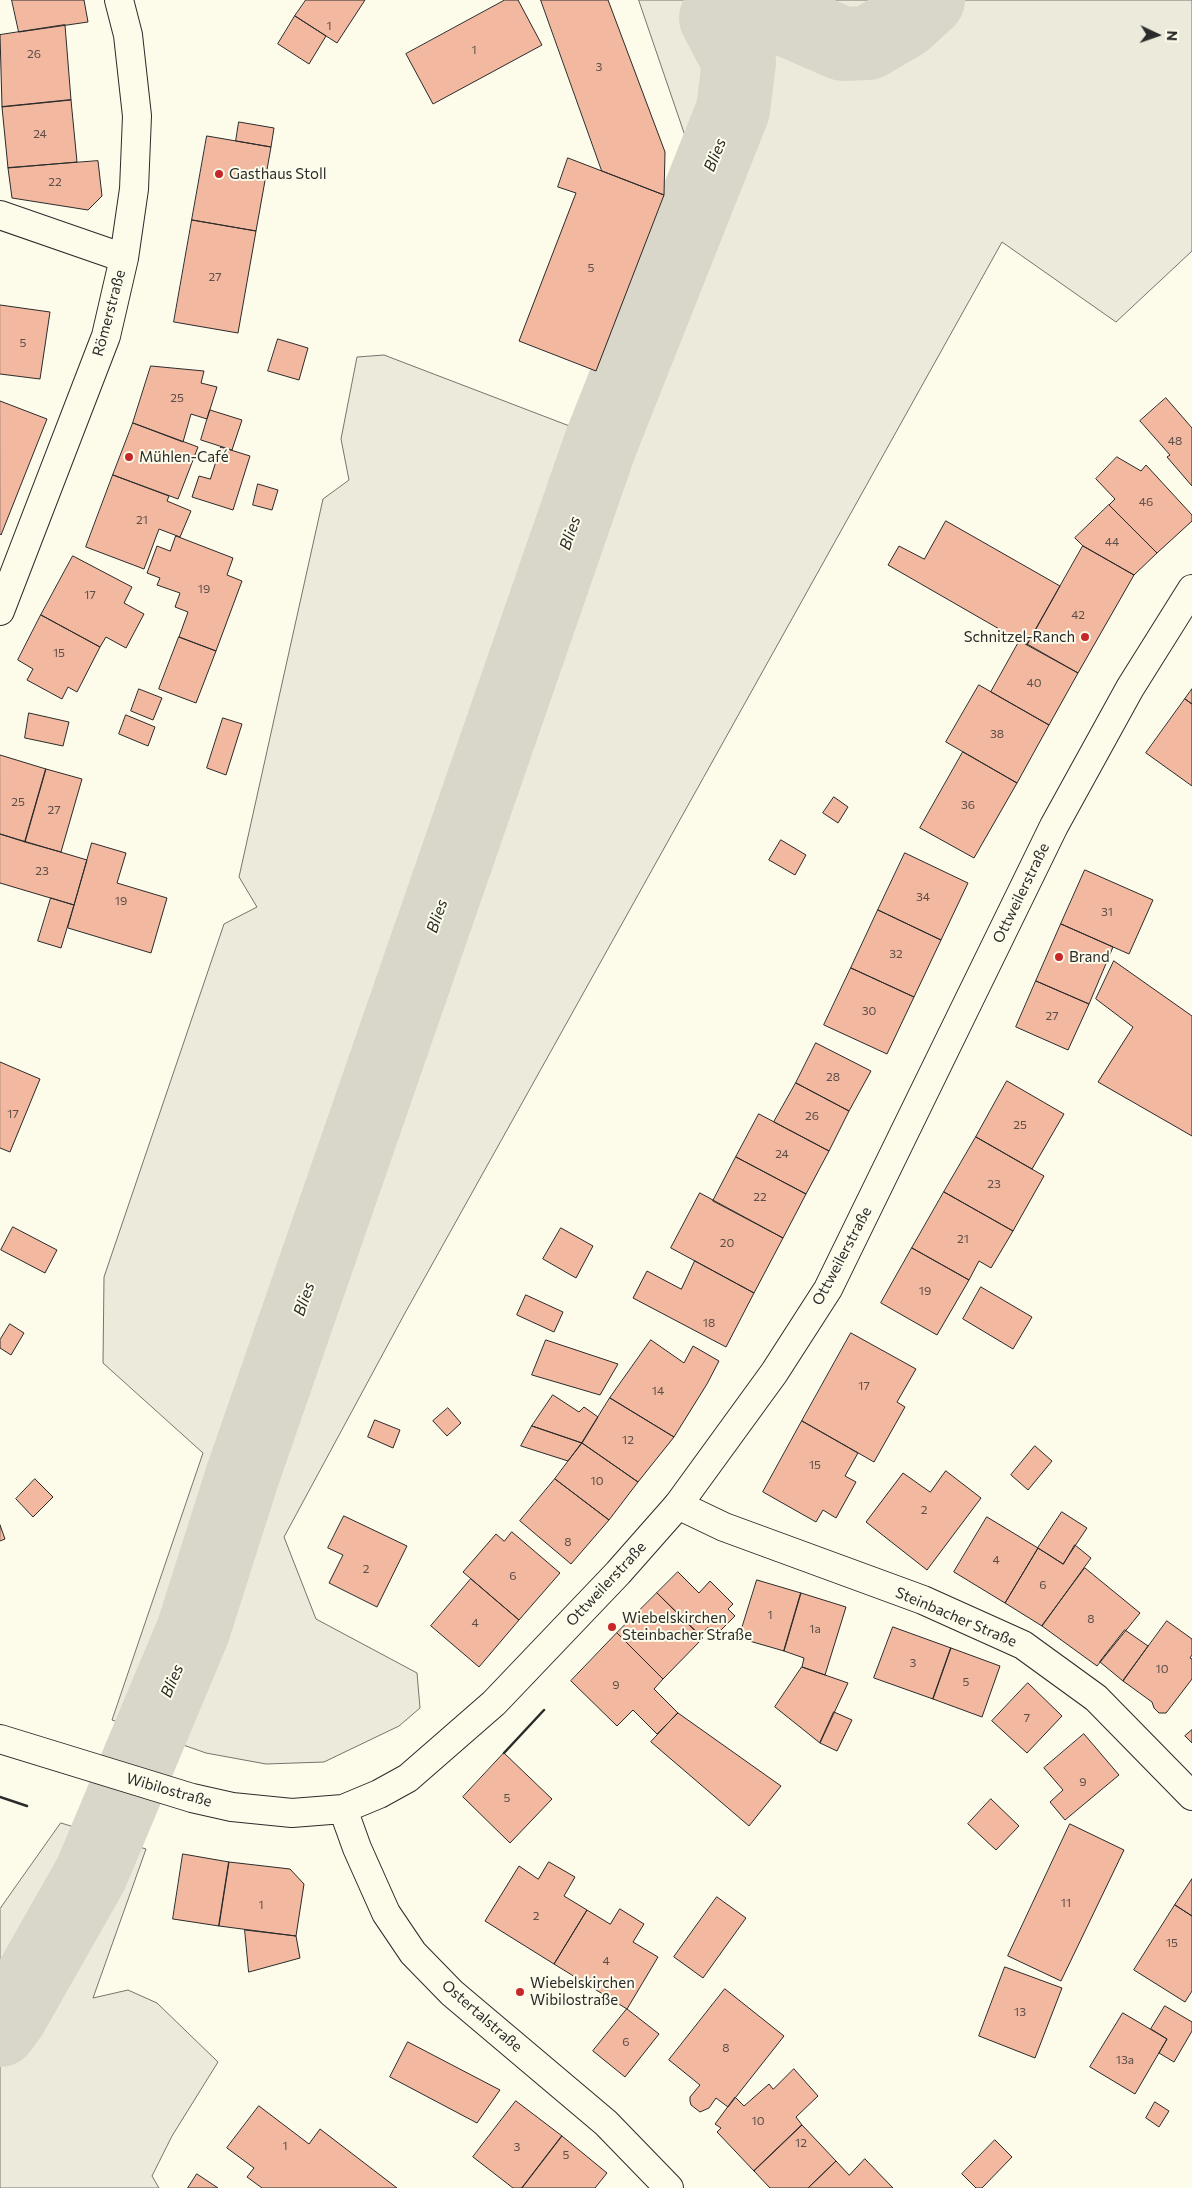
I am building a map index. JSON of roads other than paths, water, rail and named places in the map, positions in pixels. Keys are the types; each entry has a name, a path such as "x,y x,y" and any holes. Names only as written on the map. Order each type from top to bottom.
{"main road":[{"name":"Römerstraße","path":"0,611 106,336 124,258 134,189 137,116 128,35 119,0"},
{"path":"0,215 124,258"},
{"name":"Ottweilerstraße","path":"343,1809 379,1794 408,1778 494,1703 618,1573 678,1505 774,1374 828,1288 1054,826 1130,688 1192,589"},
{"name":"Steinbacher Straße","path":"678,1505 724,1527 923,1600 1023,1645 1096,1698 1192,1796"},
{"name":"Wibilostraße","path":"0,1738 192,1798 232,1807 292,1813 343,1809"},
{"name":"Ostertalstraße","path":"343,1809 357,1848 386,1913 413,1953 452,1993 606,2123 669,2188"}],"waterway":[{"name":"Blies","path":"0,2030 11,2015 91,1874 193,1631 242,1477 600,445 733,110 739,62 716,18 726,2 751,4 843,44 868,43 904,22 928,0"}],"place":[{"name":"Gasthaus Stoll","path":"219,174"},
{"name":"Mühlen-Café","path":"129,457"},
{"name":"Schnitzel-Ranch","path":"1085,637"},
{"name":"Brand","path":"1059,957"},
{"name":"Wiebelskirchen Steinbacher Straße","path":"612,1627"},
{"name":"Wiebelskirchen Wibilostraße","path":"520,1992"}]}
